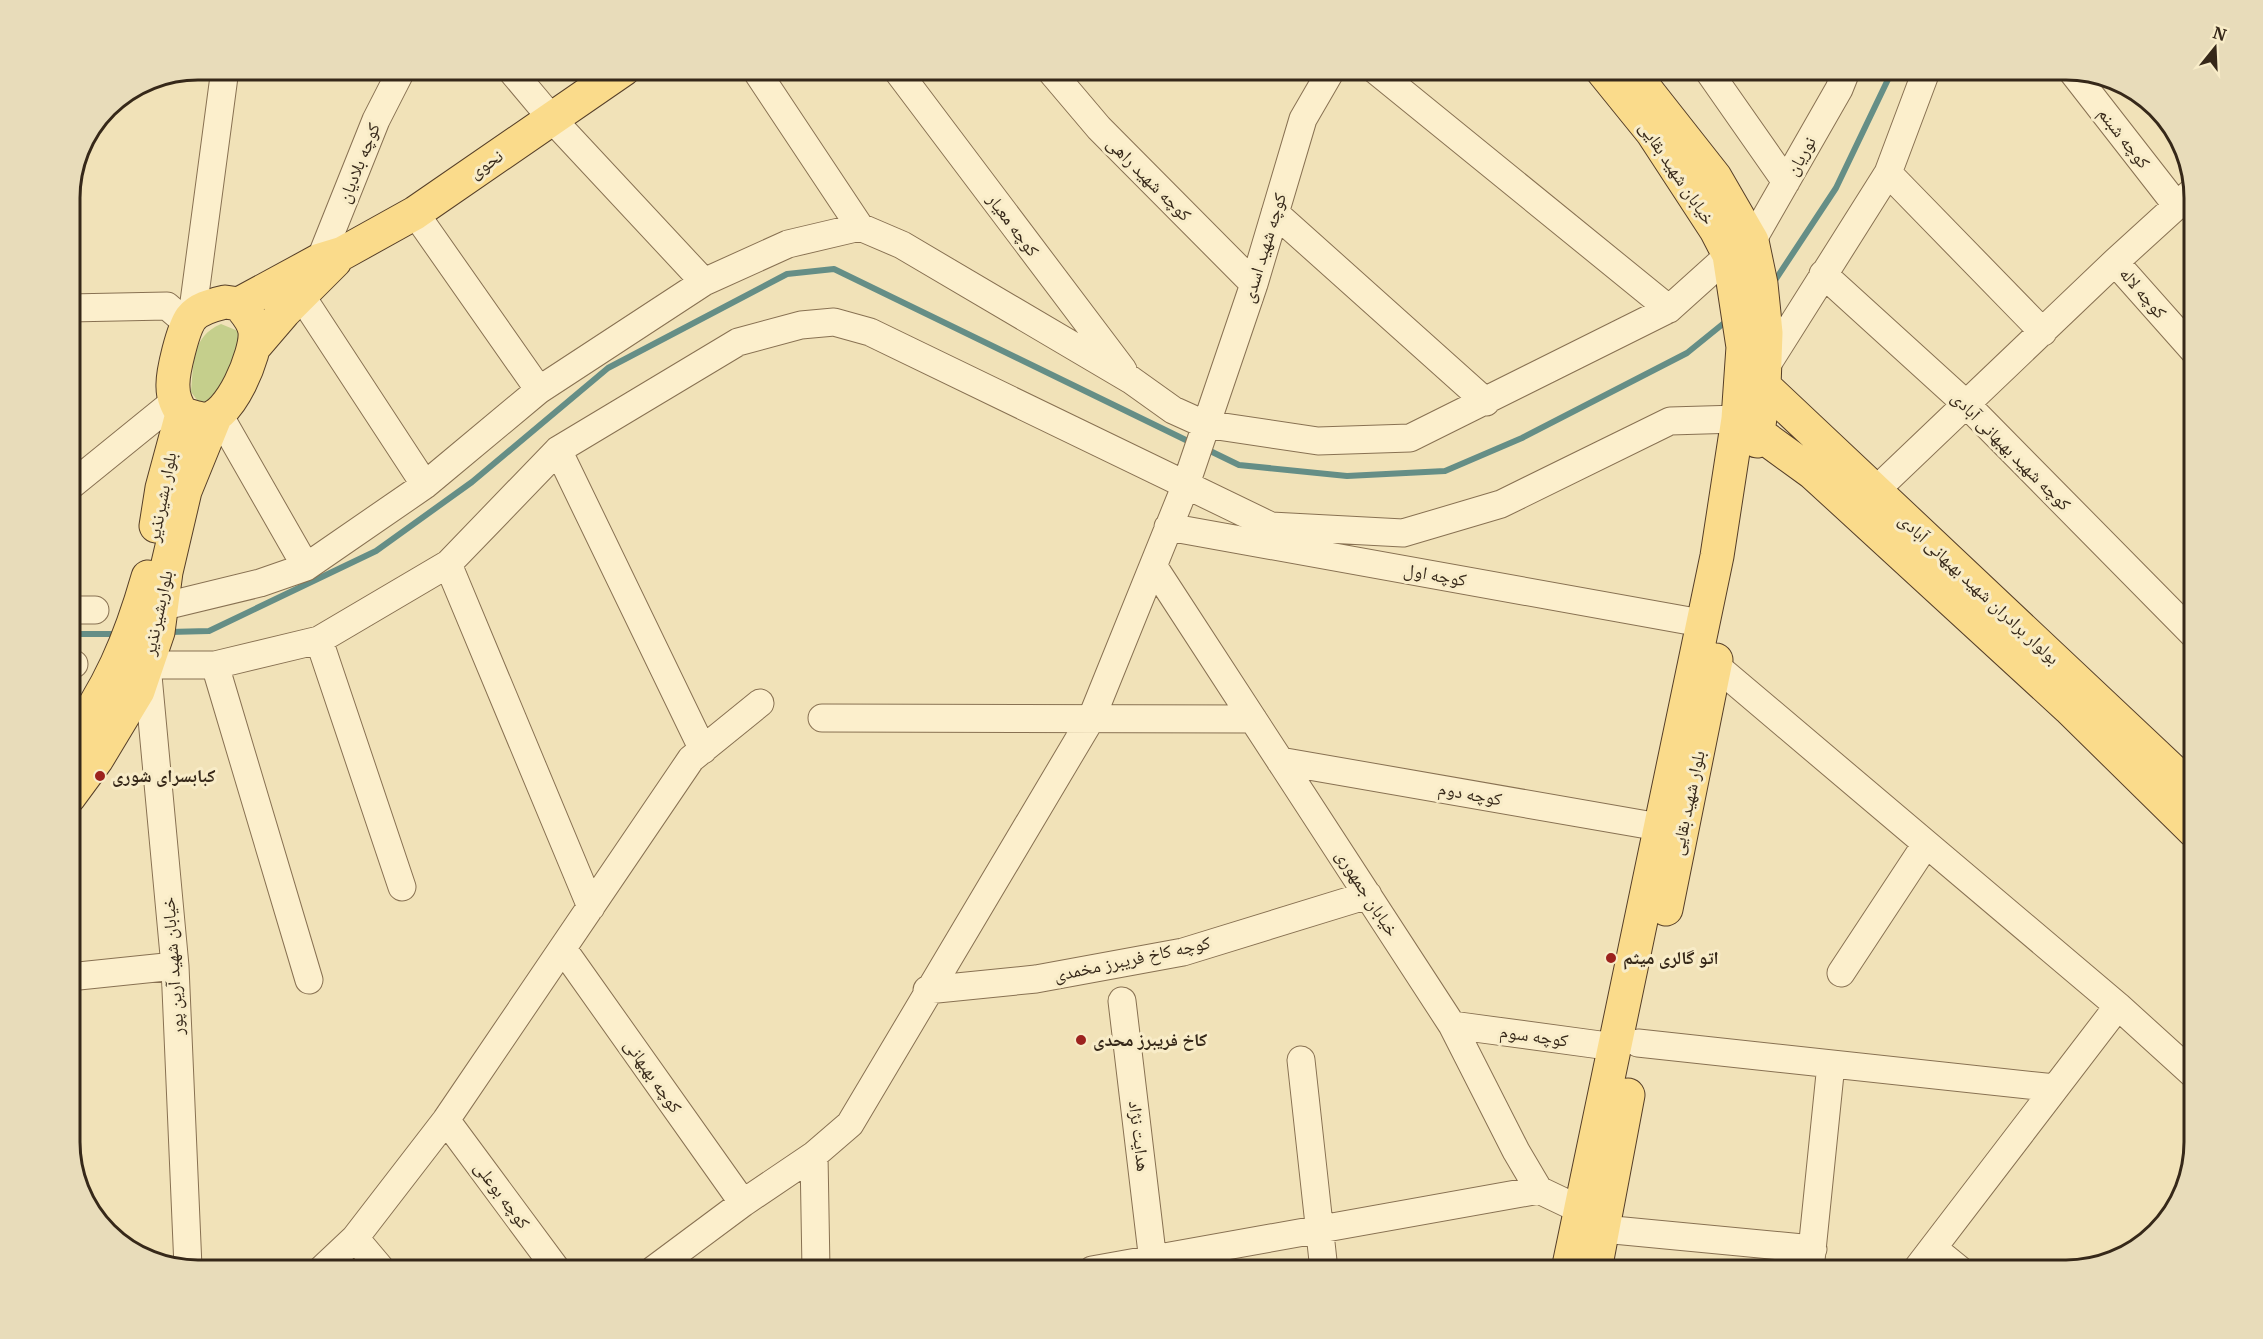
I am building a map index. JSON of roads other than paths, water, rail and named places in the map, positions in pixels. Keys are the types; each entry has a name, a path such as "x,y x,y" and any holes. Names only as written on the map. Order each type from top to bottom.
{"main road":[{"name":"نحوی","path":"232,303 332,256 415,213 608,80"},
{"name":"خیابان شهید بقایی","path":"1610,80 1652,132 1738,261"},
{"name":"خیابان شهید بقایی","path":"1639,80 1715,177 1738,261"},
{"path":"254,347 284,312 302,297 332,256"},
{"path":"1738,261 1757,371"},
{"name":"بلوار شهید بقایی","path":"1573,1260 1592,1219 1626,1045 1715,665 1748,426 1766,333 1761,284 1738,261"},
{"path":"232,303 251,319 255,331 254,347 234,397 217,414 206,420 178,407 172,385 190,320 209,305 232,303"},
{"name":"بولوار برادران شهید بهبهانی آبادی","path":"1757,371 1875,491 2184,781"},
{"name":"بلوار بشیرنذیر","path":"80,726 119,664 133,630 184,458 178,407"},
{"name":"بلواربشیرنذیر","path":"80,782 97,759 138,690 158,632 185,491 184,458 217,414"},
{"name":"بلوار شهید بقایی","path":"1626,1045 1659,827 1701,623 1748,426"},
{"name":"بولوار برادران شهید بهبهانی آبادی","path":"1748,426 1813,473 2069,708 2184,821"},
{"name":"بلوار شهید بقایی","path":"1592,1219 1594,1260"}],"street":[{"path":"80,308 167,306 190,320 205,230 224,80"},
{"name":"کوچه بلادیان","path":"332,256 376,120 396,80"},
{"path":"519,80 552,119 704,282"},
{"path":"762,80 860,227 902,245 1131,381"},
{"name":"کوچه معیار","path":"904,80 1131,381"},
{"name":"کوچه شهید راهی","path":"1058,80 1098,128 1254,284"},
{"name":"کوچه شهید اسدی","path":"666,1260 743,1203 814,1155 850,1124 927,990 1092,717 1185,487 1203,427 1254,284 1303,119 1317,80"},
{"path":"1388,80 1669,309"},
{"path":"1715,80 1786,182"},
{"name":"نوریان","path":"1131,381 1173,410 1203,427 1318,441 1410,438 1669,309 1738,261 1786,182 1841,80"},
{"path":"1757,371 1888,173 1923,80"},
{"name":"کوچه شبنم","path":"2081,81 2183,196"},
{"path":"1888,173 2043,332"},
{"path":"1875,491 2115,261 2183,200"},
{"path":"415,213 539,390"},
{"path":"1275,213 1486,402"},
{"path":"161,607 260,583 306,567 425,485 539,390 704,282 788,244 860,227"},
{"path":"205,230 211,272 232,303"},
{"name":"کوچه لاله","path":"2115,261 2183,339"},
{"name":"کوچه شهید بهبهانی آبادی","path":"1823,274 1966,404 2183,624"},
{"path":"302,297 425,485"},
{"path":"147,665 215,665 319,640 448,564 558,450 679,375 738,342 801,325 834,322 870,332 1185,487 1271,526 1403,533 1501,504 1671,421 1748,426"},
{"path":"80,473 178,407"},
{"path":"217,414 306,567"},
{"path":"558,450 703,750"},
{"name":"کوچه اول","path":"1168,527 1701,623"},
{"path":"448,564 591,907"},
{"name":"خیابان جمهوری","path":"1154,567 1452,1025 1516,1151 1539,1190"},
{"path":"319,640 402,887"},
{"name":"خیابان شهید آرین پور","path":"147,665 175,966 188,1259"},
{"path":"215,665 309,980"},
{"path":"1715,665 2118,1006 2184,1066"},
{"path":"332,1260 355,1238 446,1120 691,759 760,703"},
{"path":"822,718 1253,719"},
{"name":"کوچه دوم","path":"1280,761 1659,827"},
{"path":"1841,973 1926,844"},
{"name":"کوچه کاخ فریبرز مخمدی","path":"927,990 1036,979 1183,952 1368,895"},
{"name":"کوچه بهبهانی","path":"563,949 743,1203"},
{"path":"80,976 175,966"},
{"name":"هدایت نژاد","path":"1122,1001 1153,1260"},
{"path":"1924,1260 2118,1006"},
{"name":"کوچه سوم","path":"1452,1025 1626,1045 2055,1088"},
{"path":"1301,1060 1323,1260"},
{"path":"1178,1260 1539,1190 1592,1219 1811,1259 1831,1064"},
{"name":"کوچه بوعلی","path":"446,1120 550,1260"},
{"path":"814,1155 816,1260"},
{"path":"355,1238 374,1260"},
{"path":"1933,1248 1948,1260"}],"waterway":[{"path":"1772,285 1836,188 1888,80"},
{"path":"169,632 209,631 376,551 472,482 608,368 787,274 834,269 1192,443"},
{"path":"1204,448 1239,465 1347,476 1445,471 1522,438 1687,353 1729,319"},
{"path":"80,634 120,634"}],"place":[{"name":"کبابسرای شوری","path":"100,776"},
{"name":"اتو گالری میثم","path":"1611,958"},
{"name":"کاخ فریبرز محدی","path":"1081,1040"}]}
